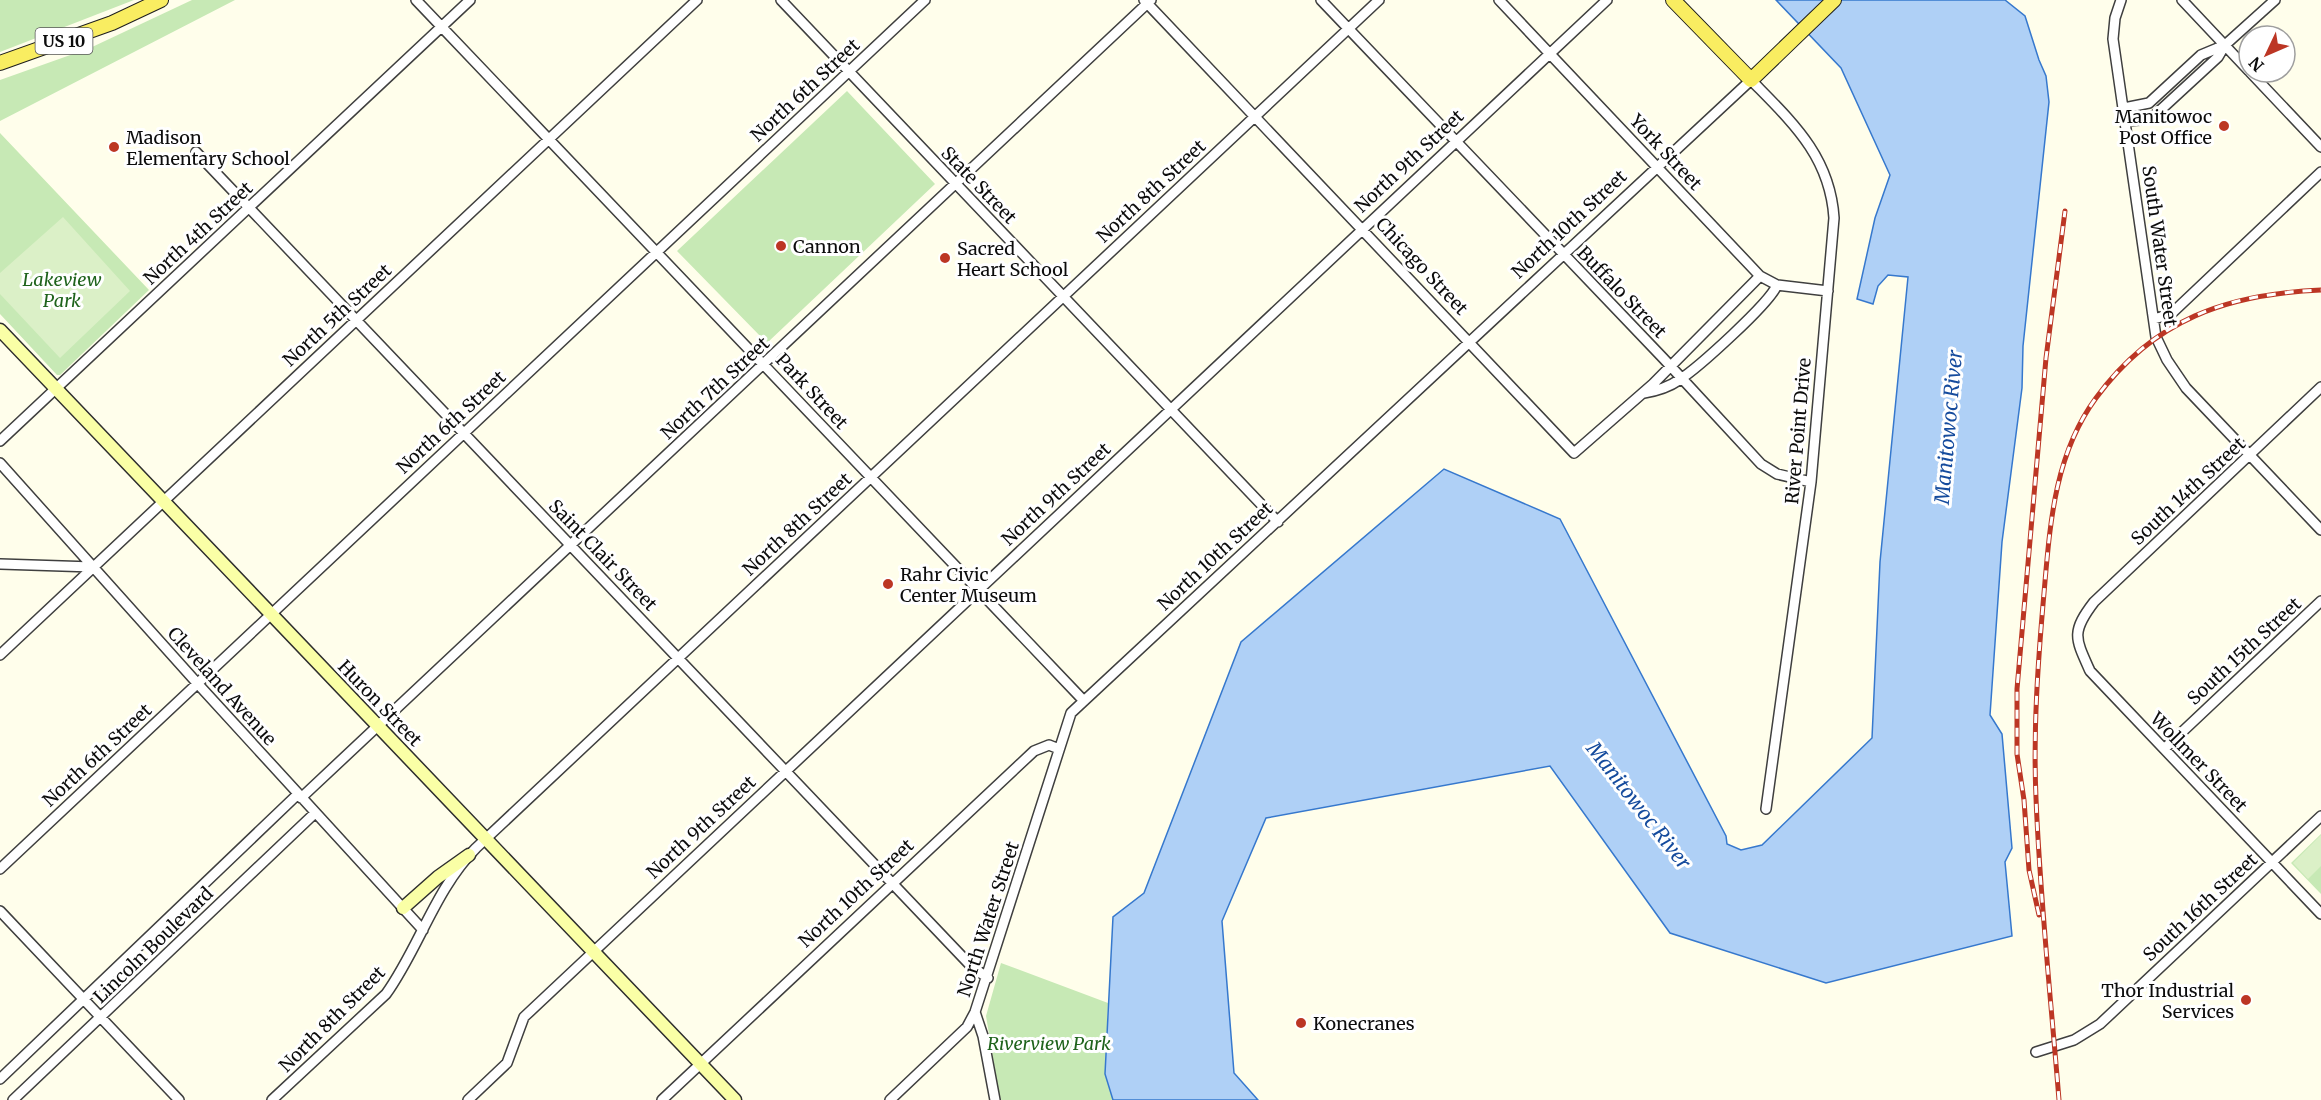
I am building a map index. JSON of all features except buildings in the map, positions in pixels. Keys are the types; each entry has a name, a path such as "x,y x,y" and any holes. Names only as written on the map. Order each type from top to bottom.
{"main road":[{"name":"US 10","path":"0,63 102,26 160,0"},
{"path":"1673,0 1751,80"},
{"name":"North 10th Street","path":"1751,80 1834,0"}],"street":[{"name":"Park Street","path":"416,0 1084,701"},
{"name":"North 4th Street","path":"0,441 470,0"},
{"name":"North 5th Street","path":"0,655 697,0"},
{"name":"State Street","path":"781,0 1278,522"},
{"name":"North 6th Street","path":"0,869 925,0"},
{"name":"Buffalo Street","path":"1321,0 1670,365 1761,464 1777,474 1811,482"},
{"name":"North 8th Street","path":"272,1100 386,994 400,974 442,894 469,855 485,839 1379,0"},
{"name":"York Street","path":"1499,0 1760,276 1777,285 1828,291"},
{"name":"North 9th Street","path":"468,1100 507,1063 524,1017 1607,0"},
{"name":"South Water Street","path":"2130,0 2120,4 2115,18 2114,39 2156,337 2167,360 2186,388 2321,530"},
{"path":"2182,0 2237,59"},
{"path":"2124,108 2149,103 2201,55 2224,45 2275,0"},
{"name":"Chicago Street","path":"1147,1 1574,453 1642,394"},
{"name":"North 7th Street","path":"299,796 378,726 571,546 956,185 1147,1"},
{"path":"2125,121 2140,120 2155,115 2218,57 2224,45"},
{"name":"North 10th Street","path":"662,1100 1034,751 1049,745 1059,749 1071,713 1751,80"},
{"name":"River Point Drive","path":"1751,80 1799,130 1814,150 1833,200 1834,218 1811,482 1766,809"},
{"path":"2261,84 2321,147"},
{"name":"Saint Clair Street","path":"196,152 972,967 988,978"},
{"path":"2154,319 2171,314 2321,172"},
{"path":"1642,394 1760,276"},
{"path":"1642,394 1682,379 1765,302 1777,285"},
{"name":"Huron Street","path":"0,330 735,1100"},
{"name":"South 14th Street","path":"2080,621 2094,602 2321,387"},
{"name":"Cleveland Avenue","path":"0,463 299,796 423,930"},
{"path":"0,564 93,567"},
{"name":"South 15th Street","path":"2164,749 2321,601"},
{"name":"Wollmer Street","path":"2080,621 2077,643 2090,671 2321,914"},
{"name":"North Water Street","path":"995,1100 983,1036 975,1012 988,978 1059,749"},
{"name":"Lincoln Boulevard","path":"0,1079 299,796"},
{"name":"Lincoln Boulevard","path":"13,1100 315,813"},
{"name":"South 16th Street","path":"2036,1052 2074,1040 2100,1024 2321,816"},
{"path":"403,908 438,877 469,855"},
{"path":"0,911 179,1100"},
{"path":"890,1100 968,1027 975,1012"}],"green space":[{"path":"0,0 134,0 0,52"},
{"path":"192,0 235,0 0,121 0,80 90,48"},
{"path":"847,91 935,184 767,343 677,251"},
{"name":"Lakeview Park","path":"0,133 149,290 60,375 57,375 0,314"},
{"path":"63,217 130,291 60,358 0,294 0,273"},
{"path":"2321,834 2321,894 2291,863"},
{"path":"2321,835 2321,866 2308,879 2293,863"},
{"name":"Riverview Park","path":"1001,963 1108,1003 1105,1074 1113,1100 1000,1100 986,1016"}],"water":[{"name":"Manitowoc River","path":"1776,0 2005,0 2025,16 2046,76 2049,102 2023,346 2022,388 2002,542 1990,715 2002,734 2012,848 2005,862 2012,936 1826,983 1670,933 1550,766 1266,818 1222,921 1234,1073 1258,1100 1113,1100 1105,1074 1113,917 1144,893 1241,642 1444,469 1560,519 1726,836 1727,844 1741,850 1762,845 1872,738 1880,562 1908,277 1888,275 1878,286 1873,304 1857,299 1875,218 1890,175 1841,68"}],"railway":[{"path":"2039,915 2029,870 2024,800 2017,754 2017,689 2046,358 2065,211"},
{"path":"2059,1100 2040,874 2035,747 2046,567 2052,516 2063,467 2071,443 2096,398 2118,371 2142,348 2168,330 2195,316 2254,297 2321,290"}],"place":[{"name":"Manitowoc Post Office","path":"2224,126"},
{"name":"Madison Elementary School","path":"114,147"},
{"name":"Cannon","path":"781,246"},
{"name":"Sacred Heart School","path":"945,258"},
{"name":"Rahr Civic Center Museum","path":"888,584"},
{"name":"Thor Industrial Services","path":"2246,1000"},
{"name":"Konecranes","path":"1301,1023"}]}
